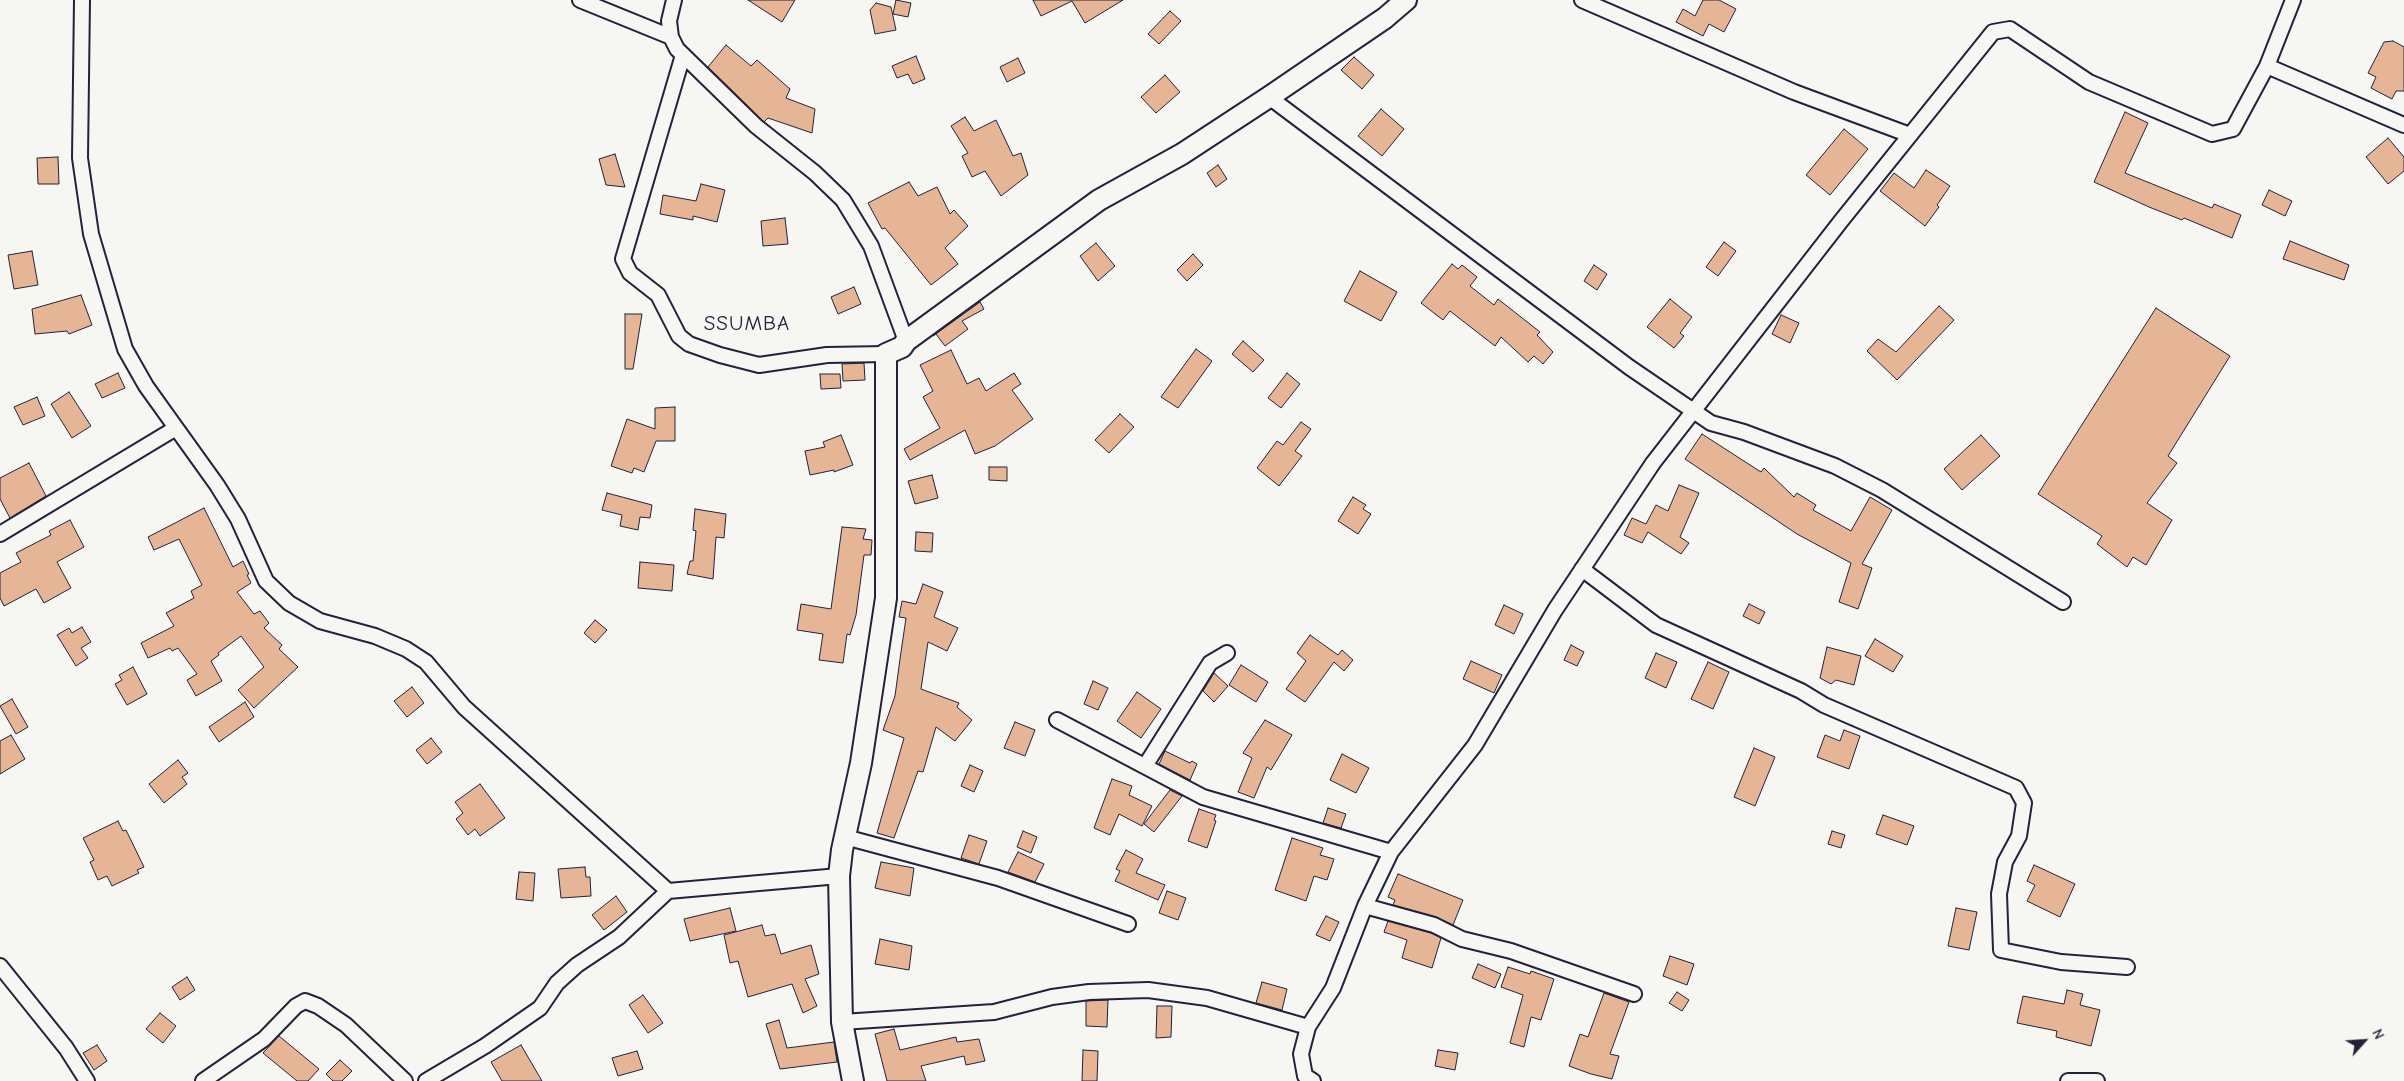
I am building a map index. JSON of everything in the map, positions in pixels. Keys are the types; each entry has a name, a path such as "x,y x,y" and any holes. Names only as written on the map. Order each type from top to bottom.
{"street":[{"path":"82,0 80,158 91,234 126,349 146,386 217,485 238,519 266,581 289,603 320,621 375,636 406,649 426,662 464,707 668,891"},
{"path":"580,0 671,37"},
{"path":"674,0 669,20 671,37 682,55 756,126 815,173 844,200 871,246 906,341"},
{"path":"682,55 623,259 630,273 658,295 679,336 689,344 720,355 759,364 827,355 886,354 902,347 906,341 1098,200 1182,154 1269,98 1386,18 1406,0"},
{"path":"1582,0 1794,92 1910,135"},
{"path":"1313,1081 1304,1076 1301,1054 1308,1027 1333,988 1365,906 1390,852 1475,744 1555,610 1653,463 1993,32 2010,29 2088,82 2212,134 2232,129 2267,66 2293,0"},
{"path":"2267,66 2404,125"},
{"path":"1269,98 1629,367 1711,423 1744,432 1835,466 1882,490 2063,602"},
{"path":"853,1081 842,1022 839,876 845,837 861,763 886,598 886,354"},
{"path":"0,534 176,428"},
{"path":"1582,569 1656,626 1801,691 1841,713 2016,788 2024,803 2019,836 2005,862 1999,894 2000,950 2061,962 2127,967"},
{"path":"1145,766 1210,663 1227,653"},
{"path":"1056,720 1203,797 1390,852"},
{"path":"845,837 998,878 1128,924"},
{"path":"426,1081 485,1046 540,1008 557,984 577,965 619,937 668,891 839,876"},
{"path":"1365,906 1434,926 1462,939 1511,950 1634,994"},
{"path":"0,966 66,1048 86,1081"},
{"path":"842,1022 994,1012 1016,1008 1052,997 1089,992 1148,990 1207,998 1308,1027"},
{"path":"203,1081 264,1039 296,1006 305,1001 318,1006 346,1025 405,1081"},
{"path":"2068,1081 2096,1081"}],"building":[{"path":"748,0 795,0 782,22"},
{"path":"896,0 911,3 908,17 893,14"},
{"path":"1033,0 1123,0 1085,23 1072,1 1041,16"},
{"path":"1703,0 1719,0 1736,9 1724,32 1709,24 1703,36 1676,22 1683,9 1695,16"},
{"path":"876,3 891,7 896,30 875,34 870,10"},
{"path":"1170,11 1181,21 1159,44 1148,34"},
{"path":"2393,41 2404,47 2404,91 2396,91 2392,99 2371,88 2376,77 2368,73 2384,42"},
{"path":"726,45 751,66 757,60 790,89 786,98 815,109 812,133 768,118 764,122 708,67"},
{"path":"916,56 925,79 913,84 908,74 897,78 892,66"},
{"path":"1354,57 1374,75 1362,89 1341,70"},
{"path":"1018,58 1025,73 1007,82 1000,67"},
{"path":"1165,75 1180,92 1156,113 1141,97"},
{"path":"1381,109 1404,129 1382,156 1358,136"},
{"path":"2125,112 2148,123 2125,173 2212,208 2214,204 2241,215 2232,238 2184,218 2182,220 2149,207 2094,182"},
{"path":"965,117 974,131 996,120 1013,156 1021,153 1028,175 1001,196 985,171 972,177 962,156 968,153 951,126"},
{"path":"1844,129 1868,149 1830,195 1806,175"},
{"path":"2388,138 2404,157 2404,171 2388,184 2366,157"},
{"path":"615,154 625,187 606,185 599,159"},
{"path":"58,157 59,184 38,184 37,158"},
{"path":"1218,165 1227,179 1216,187 1207,173"},
{"path":"1926,170 1950,186 1937,205 1939,207 1925,226 1880,191 1894,173 1914,188"},
{"path":"909,182 918,196 937,187 950,214 954,210 968,226 945,248 958,264 931,285 885,228 882,229 868,203"},
{"path":"701,184 725,190 717,222 693,216 693,220 660,214 663,195 696,201"},
{"path":"2269,190 2292,201 2285,216 2262,205"},
{"path":"785,218 788,244 763,246 761,221"},
{"path":"2290,241 2349,265 2344,280 2283,259"},
{"path":"1724,242 1736,251 1718,276 1706,267"},
{"path":"1096,243 1115,266 1098,281 1080,256"},
{"path":"32,251 38,285 14,289 8,255"},
{"path":"1193,254 1203,265 1187,281 1177,270"},
{"path":"1452,264 1458,269 1462,265 1477,277 1470,286 1494,305 1498,299 1540,332 1537,335 1553,352 1543,364 1534,356 1528,362 1501,337 1495,346 1450,311 1443,320 1421,303"},
{"path":"1594,265 1607,274 1597,290 1584,281"},
{"path":"1360,271 1397,292 1381,321 1344,301"},
{"path":"854,287 861,304 838,314 831,297"},
{"path":"81,295 92,325 69,334 67,331 35,334 32,309"},
{"path":"1670,299 1692,317 1680,333 1684,336 1674,348 1647,327"},
{"path":"980,302 984,309 962,321 968,329 945,346 936,334 933,336"},
{"path":"1939,306 1954,320 1897,380 1867,351 1878,339 1896,352"},
{"path":"2156,308 2230,356 2168,456 2177,463 2147,503 2172,520 2146,565 2133,557 2127,567 2097,544 2102,536 2038,494"},
{"path":"625,314 642,314 633,369 625,369"},
{"path":"1781,315 1799,323 1790,343 1772,334"},
{"path":"1243,341 1264,360 1253,372 1232,354"},
{"path":"1196,349 1212,361 1178,408 1161,397"},
{"path":"951,350 967,384 979,378 986,391 1014,373 1021,384 1012,390 1033,419 995,446 975,454 965,430 910,460 904,449 940,428 923,397 933,391 920,365"},
{"path":"864,363 865,380 843,381 842,364"},
{"path":"118,373 125,388 102,398 95,384"},
{"path":"1287,373 1300,384 1281,408 1268,398"},
{"path":"820,374 840,374 841,388 821,389"},
{"path":"69,392 91,426 72,438 51,404"},
{"path":"37,397 45,416 23,425 14,407"},
{"path":"675,407 675,441 656,441 644,472 634,468 632,473 611,466 627,419 655,429 655,408"},
{"path":"1120,414 1134,427 1109,453 1095,440"},
{"path":"1301,422 1311,429 1295,451 1302,456 1279,486 1257,468 1277,441 1283,445"},
{"path":"1702,434 1761,472 1764,468 1794,497 1797,493 1816,505 1813,510 1851,531 1870,497 1892,510 1862,564 1872,568 1858,609 1839,602 1851,563 1797,534 1685,459"},
{"path":"841,435 853,465 834,472 834,470 810,475 805,451 825,447 823,442"},
{"path":"1981,435 2000,456 1962,490 1944,469"},
{"path":"29,463 46,496 10,518 0,499 0,478"},
{"path":"989,467 1007,467 1007,481 989,480"},
{"path":"932,475 938,498 915,504 908,481"},
{"path":"1679,485 1699,493 1680,537 1689,543 1681,554 1648,532 1642,543 1624,535 1632,518 1646,524 1656,505 1668,511"},
{"path":"607,493 652,505 650,518 640,517 638,530 620,526 622,515 602,510"},
{"path":"1353,497 1366,505 1363,509 1371,514 1358,534 1338,521"},
{"path":"204,508 233,567 243,561 249,574 247,575 251,583 237,592 254,614 260,611 269,623 264,628 282,645 279,649 298,667 254,708 238,690 264,667 241,636 218,653 219,655 211,661 222,681 196,696 187,680 197,674 178,648 172,651 170,648 148,658 141,643 174,626 166,613 194,598 191,591 202,585 179,539 154,550 148,537"},
{"path":"695,509 726,514 724,538 716,537 713,579 687,574 690,561 693,561 696,531 693,530"},
{"path":"70,520 84,547 57,562 71,588 44,603 36,589 4,606 0,598 0,573 21,562 16,553 51,535 49,531"},
{"path":"842,527 866,529 863,539 872,540 871,555 864,555 856,615 850,635 847,634 843,663 819,660 823,634 797,630 801,604 831,609"},
{"path":"916,532 933,533 932,552 915,551"},
{"path":"640,562 674,565 672,591 638,588"},
{"path":"923,584 943,592 934,617 958,628 947,651 928,642 921,689 959,703 957,707 972,720 955,741 936,727 923,772 918,771 894,838 877,833 904,738 883,730 895,696 906,618 899,617 902,601 916,604"},
{"path":"1749,604 1765,612 1759,624 1743,616"},
{"path":"1504,605 1523,614 1514,634 1495,625"},
{"path":"595,620 607,630 595,643 584,633"},
{"path":"82,627 91,642 81,648 88,658 76,666 57,635 69,628 72,633"},
{"path":"1310,635 1338,655 1342,650 1353,660 1344,671 1334,662 1305,702 1286,689 1306,661 1297,653"},
{"path":"1875,639 1903,656 1893,672 1865,656"},
{"path":"1571,645 1584,652 1577,666 1564,660"},
{"path":"1827,647 1861,656 1854,685 1836,680 1831,684 1820,678"},
{"path":"1656,653 1677,662 1666,688 1645,678"},
{"path":"1471,661 1502,675 1494,693 1463,679"},
{"path":"1708,662 1729,672 1713,709 1691,699"},
{"path":"1241,665 1268,682 1256,702 1229,685"},
{"path":"133,667 147,694 127,705 115,684 122,680 119,675"},
{"path":"1214,673 1228,686 1214,702 1203,691"},
{"path":"1093,681 1108,688 1098,710 1084,704"},
{"path":"412,687 424,703 407,717 394,701"},
{"path":"1137,692 1161,709 1141,738 1117,721"},
{"path":"12,699 28,727 16,734 0,706"},
{"path":"245,702 254,717 219,742 209,727"},
{"path":"1265,720 1292,735 1271,770 1267,767 1254,798 1238,792 1252,758 1243,753"},
{"path":"1015,722 1035,730 1025,756 1004,748"},
{"path":"1844,730 1860,736 1849,769 1817,757 1825,735 1840,741"},
{"path":"11,735 25,759 0,774 0,741"},
{"path":"431,738 442,752 427,764 416,750"},
{"path":"1754,748 1775,757 1755,806 1734,797"},
{"path":"1165,751 1190,763 1192,761 1197,764 1190,780 1159,764"},
{"path":"1342,754 1369,768 1356,793 1330,780"},
{"path":"178,760 188,773 182,777 187,784 164,803 149,784"},
{"path":"970,765 983,771 974,792 961,786"},
{"path":"1112,779 1132,786 1129,795 1152,806 1142,826 1119,814 1110,835 1094,828"},
{"path":"480,784 505,818 480,836 475,829 468,835 456,819 463,813 455,802"},
{"path":"1170,790 1182,796 1154,832 1144,824"},
{"path":"1328,808 1346,814 1341,828 1323,823"},
{"path":"1199,809 1216,815 1214,820 1216,821 1207,848 1188,841"},
{"path":"1883,815 1914,826 1907,845 1876,834"},
{"path":"118,821 123,831 126,830 144,867 137,870 139,873 112,886 107,876 98,880 90,862 94,860 83,838"},
{"path":"1023,831 1037,837 1031,853 1017,847"},
{"path":"1832,831 1845,835 1841,848 1828,844"},
{"path":"969,835 987,841 979,864 961,858"},
{"path":"1292,838 1323,848 1320,855 1334,859 1327,880 1314,876 1306,901 1275,890"},
{"path":"1126,850 1143,859 1136,873 1165,885 1158,900 1115,881 1120,871 1116,869"},
{"path":"1018,852 1044,864 1035,882 1008,872"},
{"path":"881,862 914,868 910,896 875,888"},
{"path":"2034,865 2075,884 2060,917 2027,901 2035,885 2027,881"},
{"path":"585,867 586,877 590,877 591,896 561,898 558,869"},
{"path":"519,872 535,873 533,901 516,899"},
{"path":"1398,874 1463,900 1453,925 1436,917 1393,905 1395,900 1388,897"},
{"path":"1167,891 1186,898 1178,920 1159,913"},
{"path":"616,896 627,912 604,930 592,915"},
{"path":"730,908 736,931 690,941 684,919"},
{"path":"1956,908 1977,912 1969,950 1948,946"},
{"path":"1326,916 1339,922 1330,941 1316,935"},
{"path":"1388,921 1431,933 1441,938 1432,968 1402,958 1407,940 1384,932"},
{"path":"762,925 765,936 775,934 781,954 811,945 819,974 805,979 817,1006 803,1013 792,984 748,997 738,961 730,963 724,935"},
{"path":"880,939 912,946 909,970 875,964"},
{"path":"1670,956 1694,964 1687,985 1663,976"},
{"path":"1478,964 1501,974 1495,988 1472,978"},
{"path":"1508,967 1530,974 1531,971 1554,979 1541,1020 1531,1017 1524,1047 1510,1043 1523,995 1501,987"},
{"path":"187,977 195,990 180,1000 172,987"},
{"path":"1262,982 1287,989 1282,1010 1256,1003"},
{"path":"2067,990 2083,994 2080,1005 2100,1010 2091,1046 2056,1037 2057,1031 2017,1023 2023,996 2064,1004"},
{"path":"1677,992 1689,1000 1682,1011 1669,1003"},
{"path":"1604,993 1629,1002 1610,1054 1619,1056 1612,1079 1569,1066 1580,1034 1588,1037"},
{"path":"643,995 663,1023 648,1033 629,1005"},
{"path":"1108,1000 1107,1027 1086,1026 1086,1001"},
{"path":"1157,1006 1172,1006 1171,1037 1156,1038"},
{"path":"160,1013 176,1026 163,1043 146,1029"},
{"path":"779,1020 787,1048 834,1042 837,1062 780,1069 766,1024"},
{"path":"894,1029 900,1050 956,1037 957,1042 979,1039 985,1061 966,1065 964,1056 921,1066 926,1081 887,1081 875,1034"},
{"path":"279,1036 319,1069 308,1081 297,1081 263,1053"},
{"path":"97,1045 107,1061 94,1070 83,1053"},
{"path":"521,1045 542,1081 502,1081 491,1062"},
{"path":"1083,1050 1098,1051 1097,1081 1082,1081"},
{"path":"1438,1050 1458,1053 1455,1070 1435,1066"},
{"path":"637,1051 643,1069 618,1076 612,1058"},
{"path":"340,1060 352,1071 342,1081 333,1081 326,1074"}],"district":[{"name":"SSUMBA","path":"747,324"}]}
